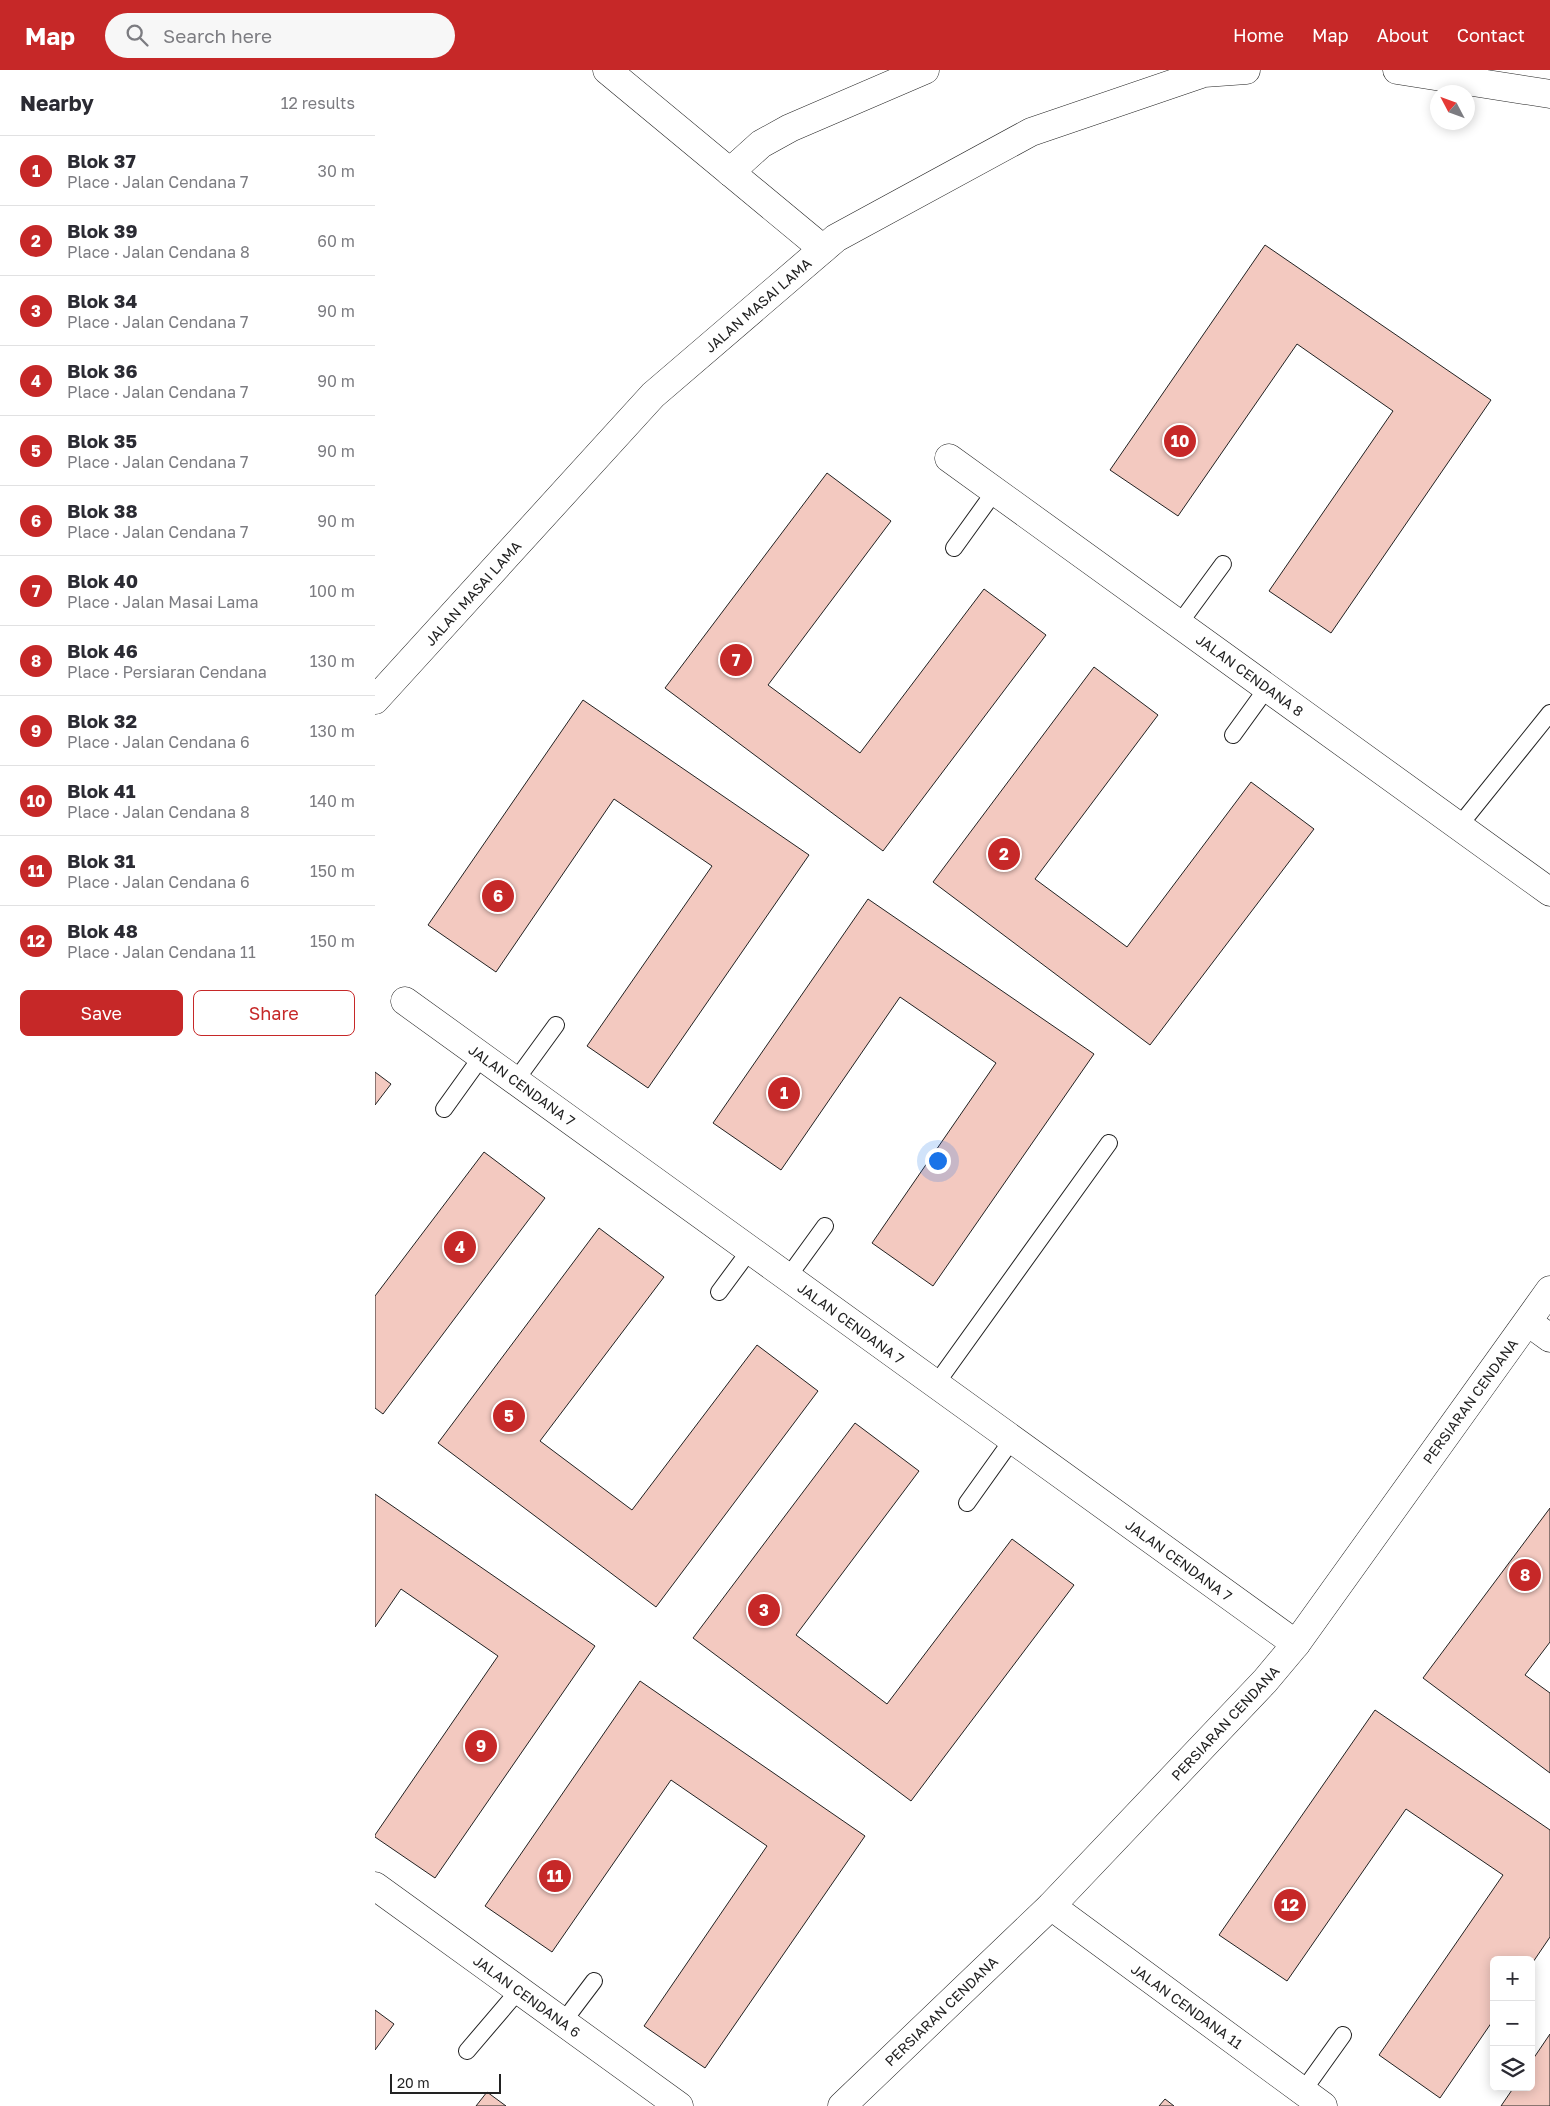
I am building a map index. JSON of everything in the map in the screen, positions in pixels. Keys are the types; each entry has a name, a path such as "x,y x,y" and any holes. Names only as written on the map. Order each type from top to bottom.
{"street":[{"path":"607,70 823,249"},
{"path":"730,172 761,144 790,128 925,70"},
{"name":"JALAN MASAI LAMA","path":"375,700 653,395 836,238 1031,132 1204,73 1247,70"},
{"path":"1397,70 1550,94"},
{"name":"JALAN CENDANA 8","path":"949,458 1550,892"},
{"name":"JALAN CENDANA 7","path":"405,1001 1296,1644"},
{"name":"PERSIARAN CENDANA","path":"843,2106 1051,1906 1265,1681 1296,1644 1550,1290"},
{"path":"1527,1322 1550,1338"},
{"name":"JALAN CENDANA 6","path":"375,1886 679,2106"},
{"name":"JALAN CENDANA 11","path":"1051,1906 1313,2099"}],"lane":[{"path":"954,548 995,491"},
{"path":"1179,624 1223,564"},
{"path":"1233,735 1267,688"},
{"path":"1459,826 1550,713"},
{"path":"516,1080 556,1025"},
{"path":"443,1109 482,1056"},
{"path":"935,1384 1109,1143"},
{"path":"788,1277 825,1226"},
{"path":"719,1292 750,1250"},
{"path":"967,1503 1012,1440"},
{"path":"563,2022 594,1981"},
{"path":"467,2051 519,1990"},
{"path":"1313,2099 1343,2035"}],"building":[{"path":"1265,245 1491,400 1331,633 1269,591 1393,411 1297,344 1178,516 1110,470"},
{"path":"827,473 891,521 768,685 860,753 984,589 1046,635 883,851 665,688"},
{"path":"1094,667 1158,715 1035,879 1127,947 1251,782 1314,829 1150,1045 933,882"},
{"path":"583,700 809,855 648,1088 587,1046 712,866 614,799 496,972 428,925"},
{"path":"868,899 1094,1054 933,1286 872,1243 996,1063 900,997 781,1170 713,1123"},
{"path":"375,1072 391,1084 375,1105"},
{"path":"484,1152 545,1198 383,1414 375,1408 375,1296"},
{"path":"599,1228 664,1277 540,1441 632,1510 757,1345 818,1391 656,1607 438,1443"},
{"path":"855,1423 919,1471 796,1635 887,1704 1012,1539 1074,1585 911,1801 693,1638"},
{"path":"375,1494 595,1646 435,1878 375,1837 375,1835 498,1656 401,1589 375,1627"},
{"path":"1550,1508 1550,1642 1525,1675 1550,1693 1550,1773 1423,1678"},
{"path":"640,1681 865,1836 705,2068 644,2026 767,1846 671,1780 552,1952 485,1906"},
{"path":"1375,1710 1550,1830 1550,1937 1535,1959 1535,1956 1490,1956 1490,2025 1440,2098 1379,2055 1503,1875 1406,1809 1287,1981 1219,1935"},
{"path":"375,2010 394,2024 375,2050"},
{"path":"1550,2034 1550,2106 1501,2106 1511,2091 1535,2091 1535,2056"},
{"path":"487,2092 506,2106 476,2106"},
{"path":"1165,2099 1174,2106 1159,2106"}],"place":[{"name":"Blok 41","path":"1180,441"},
{"name":"Blok 40","path":"736,660"},
{"name":"Blok 39","path":"1004,854"},
{"name":"Blok 38","path":"498,896"},
{"name":"Blok 37","path":"784,1093"},
{"name":"Blok 36","path":"460,1247"},
{"name":"Blok 35","path":"509,1416"},
{"name":"Blok 46","path":"1525,1575"},
{"name":"Blok 34","path":"764,1610"},
{"name":"Blok 32","path":"481,1746"},
{"name":"Blok 31","path":"555,1876"},
{"name":"Blok 48","path":"1290,1905"}]}
